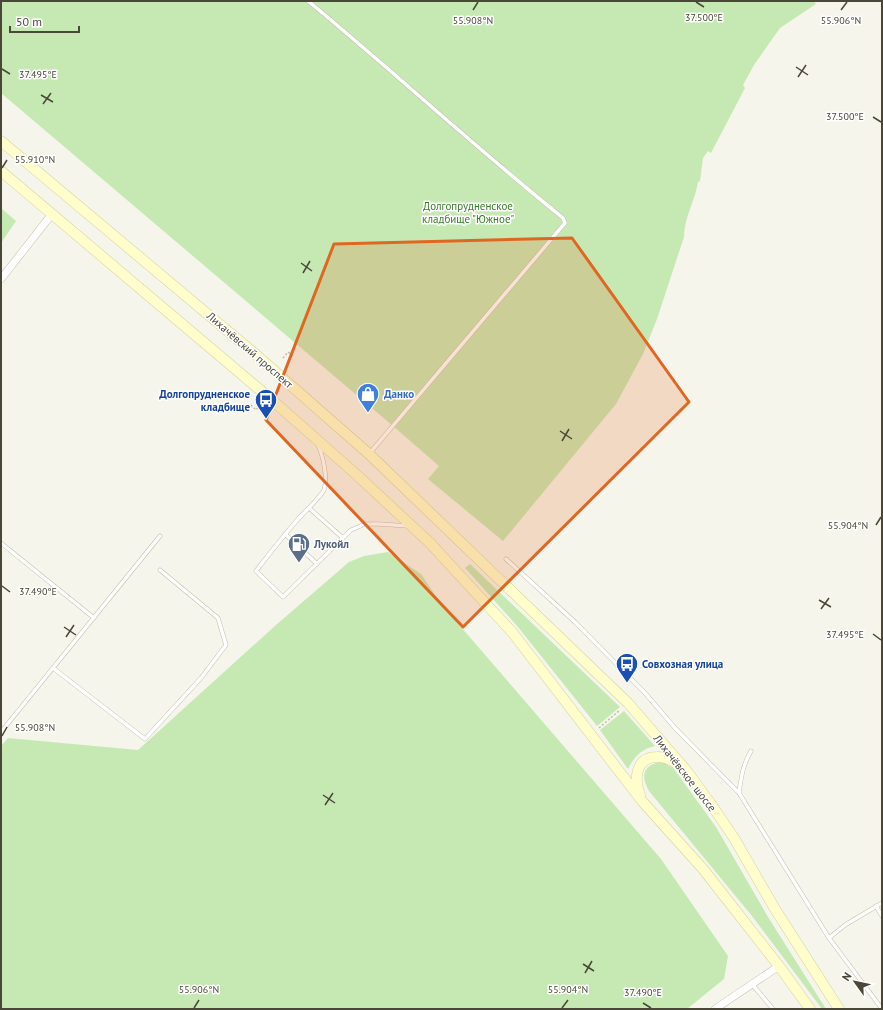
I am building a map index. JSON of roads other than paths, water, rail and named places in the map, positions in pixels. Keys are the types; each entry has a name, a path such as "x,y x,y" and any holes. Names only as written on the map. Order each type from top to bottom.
{"main road":[{"name":"Лихачёвский проспект","path":"1,142 254,353 369,454 490,569"},
{"path":"1,171 272,400 358,476 412,526 473,589 512,632 642,801 703,868 779,966 810,1009"},
{"name":"Лихачёвское шоссе","path":"490,569 628,703 686,770 734,838 775,909 839,1009"},
{"path":"642,801 636,778 640,764 645,760 658,756 666,758 686,770"}],"street":[{"path":"1,279 52,214"},
{"path":"715,1009 779,966"}],"lane":[{"path":"308,1 405,83 513,178 563,218 565,223 369,454"},
{"path":"314,438 322,452 325,475 324,490 285,534 256,571 283,597 351,530 365,524 412,526"},
{"path":"309,508 343,538"},
{"path":"285,534 317,564"},
{"path":"1,732 160,536"},
{"path":"1,543 94,618"},
{"path":"506,559 580,628 645,693 675,728 739,793 829,938 882,1009"},
{"path":"53,668 145,739 201,678 226,645 218,618 160,570"},
{"path":"739,793 744,764 751,751"},
{"path":"829,938 845,925 882,902"},
{"path":"876,906 882,916"},
{"path":"752,984 773,1009"}],"place":[{"name":"Данко","path":"368,414"},
{"name":"Долгопрудненское кладбище","path":"266,420"},
{"name":"Лукойл","path":"299,564"},
{"name":"Совхозная улица","path":"627,684"}],"park label":[{"name":"Долгопрудненское кладбище \"Южное\"","path":"468,212"}]}
